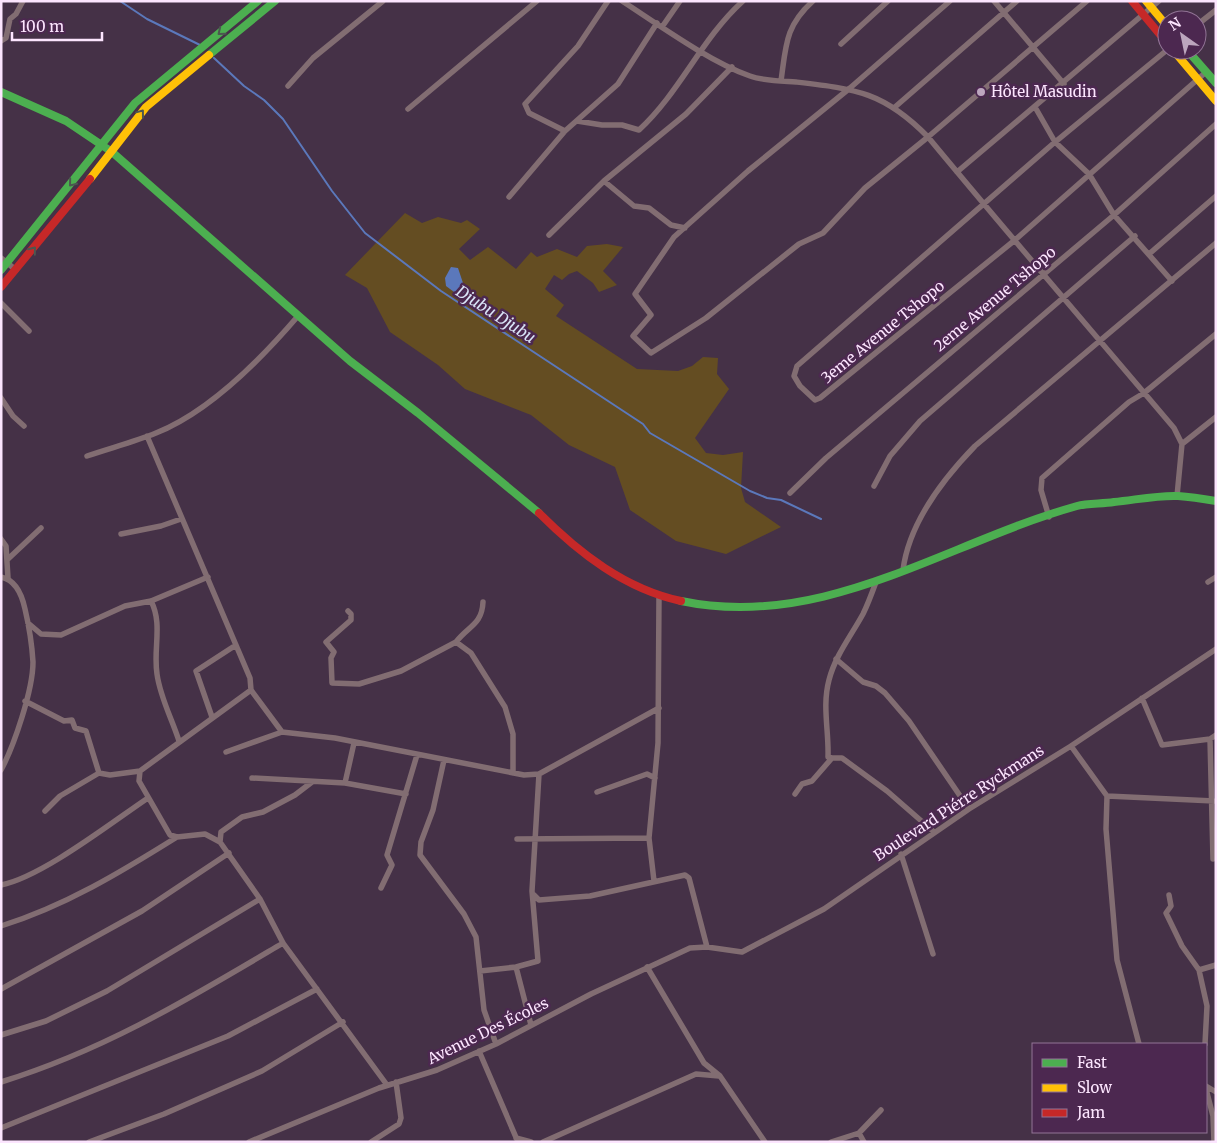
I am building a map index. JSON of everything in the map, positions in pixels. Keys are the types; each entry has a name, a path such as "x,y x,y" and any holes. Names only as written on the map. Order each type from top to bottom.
{"street":[{"path":"1,41 6,38 10,19 16,14 23,1"},
{"path":"1,270 4,260 103,146 143,96 258,1"},
{"path":"1,287 154,99 275,1"},
{"path":"288,86 313,58 384,1"},
{"path":"408,109 537,1"},
{"path":"565,132 529,113 525,104 578,46 608,1"},
{"path":"622,1 701,51 750,76 850,88 874,96 895,107 928,137 1044,274 1062,299 1174,428 1182,444 1177,496"},
{"path":"509,197 565,132 623,77 659,25 680,1"},
{"path":"577,121 602,126 622,125 639,130 682,82 722,21 743,1"},
{"path":"781,80 790,29 801,12 813,1"},
{"path":"841,44 888,1"},
{"path":"950,1 850,88 748,171 674,237 635,294 651,315 633,336 651,353 706,318 799,244 824,233 865,188 928,137 1087,1"},
{"path":"994,1 1003,14 1064,84"},
{"path":"895,107 1017,1"},
{"path":"1132,1 1157,31"},
{"path":"957,172 1064,84 1143,14 1149,4 1159,1"},
{"path":"1149,4 1157,14"},
{"path":"206,44 213,52"},
{"name":"3eme Avenue Tshopo","path":"1157,58 1056,142 797,366 794,376 800,386 815,400 820,398 1015,240 1206,72"},
{"path":"1181,60 1216,101"},
{"path":"1196,60 1216,83"},
{"path":"549,234 604,181 686,114 732,67"},
{"path":"1,92 66,121 112,152 298,316 383,388 418,412 536,510 582,552 624,581 660,596 710,606 761,608 824,598 876,582 1024,524 1078,506 1141,498 1177,496 1216,501"},
{"path":"1035,107 1056,142 1089,174 1114,215 1135,236 1172,281"},
{"name":"2eme Avenue Tshopo","path":"790,492 826,458 1114,215 1216,124"},
{"path":"604,181 634,206 649,208 671,225 686,228"},
{"path":"1149,254 1216,196"},
{"path":"874,486 890,456 920,421 1135,236"},
{"path":"903,570 908,543 936,491 952,470 975,446 1216,243"},
{"path":"4,260 16,270"},
{"path":"1,303 29,331"},
{"path":"87,456 147,436 185,417 217,395 265,354 298,316"},
{"path":"1048,517 1041,490 1042,478 1122,407 1144,392 1216,334"},
{"path":"1,398 13,416 24,426"},
{"path":"1182,444 1216,417"},
{"path":"147,436 250,678 251,690 282,732"},
{"path":"121,534 161,526 181,519"},
{"path":"8,559 41,528"},
{"path":"1,538 6,546 8,578"},
{"path":"1,577 8,578 15,584 24,603 33,661 20,722 1,770"},
{"path":"28,623 41,634 61,635 125,606 151,601 208,577"},
{"path":"1208,582 1216,577"},
{"path":"876,582 864,613 836,659 828,681 825,701 825,718 829,733 828,757 842,758 854,766 888,791 934,832"},
{"path":"654,881 649,838 659,708 660,596"},
{"path":"151,601 158,614 157,674 163,699 179,741"},
{"path":"348,611 351,614 351,620 326,642 334,652 331,658 332,683 359,684 401,671 456,642 464,631 478,622 483,611 483,602"},
{"path":"456,642 471,653 504,707 513,734 513,773"},
{"path":"212,717 196,671 236,645"},
{"name":"Boulevard Piérre Ryckmans","path":"707,947 735,952 749,950 824,909 934,832 1071,746 1216,650"},
{"path":"836,659 863,682 876,686 885,693 909,721 969,809"},
{"path":"45,811 60,796 99,773 110,775 140,770 251,690"},
{"path":"1142,698 1162,745 1213,737 1213,859"},
{"path":"25,701 64,721 72,720 75,728 86,731 99,773"},
{"path":"226,752 282,732 335,738 513,773 539,774 659,708"},
{"path":"345,783 354,743"},
{"path":"1071,746 1107,796 1106,829 1117,960 1139,1043"},
{"path":"381,888 392,866 387,855 416,754"},
{"path":"795,794 802,784 812,781 832,758"},
{"path":"444,760 433,810 421,842 420,855 472,926 476,937 486,1020 496,1044"},
{"path":"140,770 139,781 148,798 170,834 177,837"},
{"path":"480,971 516,967 537,962 539,959 534,895 539,774"},
{"path":"598,792 647,774 655,778"},
{"path":"252,778 345,783 406,794"},
{"path":"220,842 221,832 242,817 263,812 295,795 312,782"},
{"path":"1107,796 1214,801"},
{"path":"1,885 16,880 51,862 148,798"},
{"path":"1,926 37,915 99,885 177,837 205,834 220,842 229,853 260,899 283,943 343,1022 387,1085"},
{"path":"517,839 649,838"},
{"path":"1,989 142,911 229,853"},
{"path":"901,854 933,954"},
{"path":"534,895 539,900 590,896 654,881 687,876 707,947"},
{"path":"1169,895 1171,906 1166,913 1182,946 1199,970 1206,1006 1205,1043"},
{"path":"1,1036 46,1021 107,991 260,899"},
{"path":"1,1082 57,1063 122,1036 283,943"},
{"name":"Avenue Des Écoles","path":"248,1142 387,1085 423,1075 496,1044 647,967 690,948 707,947"},
{"path":"1199,970 1216,965"},
{"path":"516,967 531,1025"},
{"path":"647,967 704,1063 720,1076 765,1142"},
{"path":"1,1128 228,1036 317,989"},
{"path":"89,1142 164,1114 262,1071 343,1022"},
{"path":"479,1051 517,1140 531,1142"},
{"path":"696,1074 704,1063"},
{"path":"543,1142 696,1074 720,1076"},
{"path":"371,1142 399,1124 396,1082"},
{"path":"1207,1091 1213,1116 1214,1142"},
{"path":"831,1142 860,1133 881,1110"},
{"path":"860,1133 864,1142"}],"shaded area":[{"path":"405,213 422,223 438,217 461,223 467,220 480,229 459,249 470,260 488,247 516,269 531,252 537,257 557,249 577,257 587,246 607,244 623,247 603,271 617,285 599,292 593,283 577,271 569,274 562,280 554,275 545,289 564,305 556,316 637,369 678,371 692,366 703,357 718,358 717,374 729,389 695,438 706,453 723,455 743,452 741,488 745,502 781,527 726,554 676,541 630,510 615,467 569,445 531,415 465,389 438,365 390,332 367,288 345,275"}],"water":[{"path":"451,267 458,268 466,292 458,295 446,286 445,278"}],"waterway":[{"name":"Djubu Djubu","path":"120,1 147,19 200,45"},
{"name":"Djubu Djubu","path":"214,58 244,86 264,100 283,119 332,191 365,233 441,291 643,424 650,433 750,491 767,498 781,500 821,519"}],"traffic: fast":[{"path":"1,270 135,103 258,1"},
{"path":"209,55 275,1"},
{"path":"1196,60 1216,83"},
{"path":"1,92 66,121 112,152 350,361 418,413 539,513"},
{"path":"681,601 734,607 785,604 834,594 883,579 1028,522 1077,506 1170,496 1216,501"}],"traffic: slow":[{"path":"1146,1 1157,14"},
{"path":"90,179 146,107 209,55"},
{"path":"1181,60 1216,101"}],"traffic: jam":[{"path":"1132,1 1157,31"},
{"path":"1,287 90,179"},
{"path":"539,513 570,542 604,568 641,588 681,601"}],"place":[{"name":"Hôtel Masudin","path":"981,92"}]}
